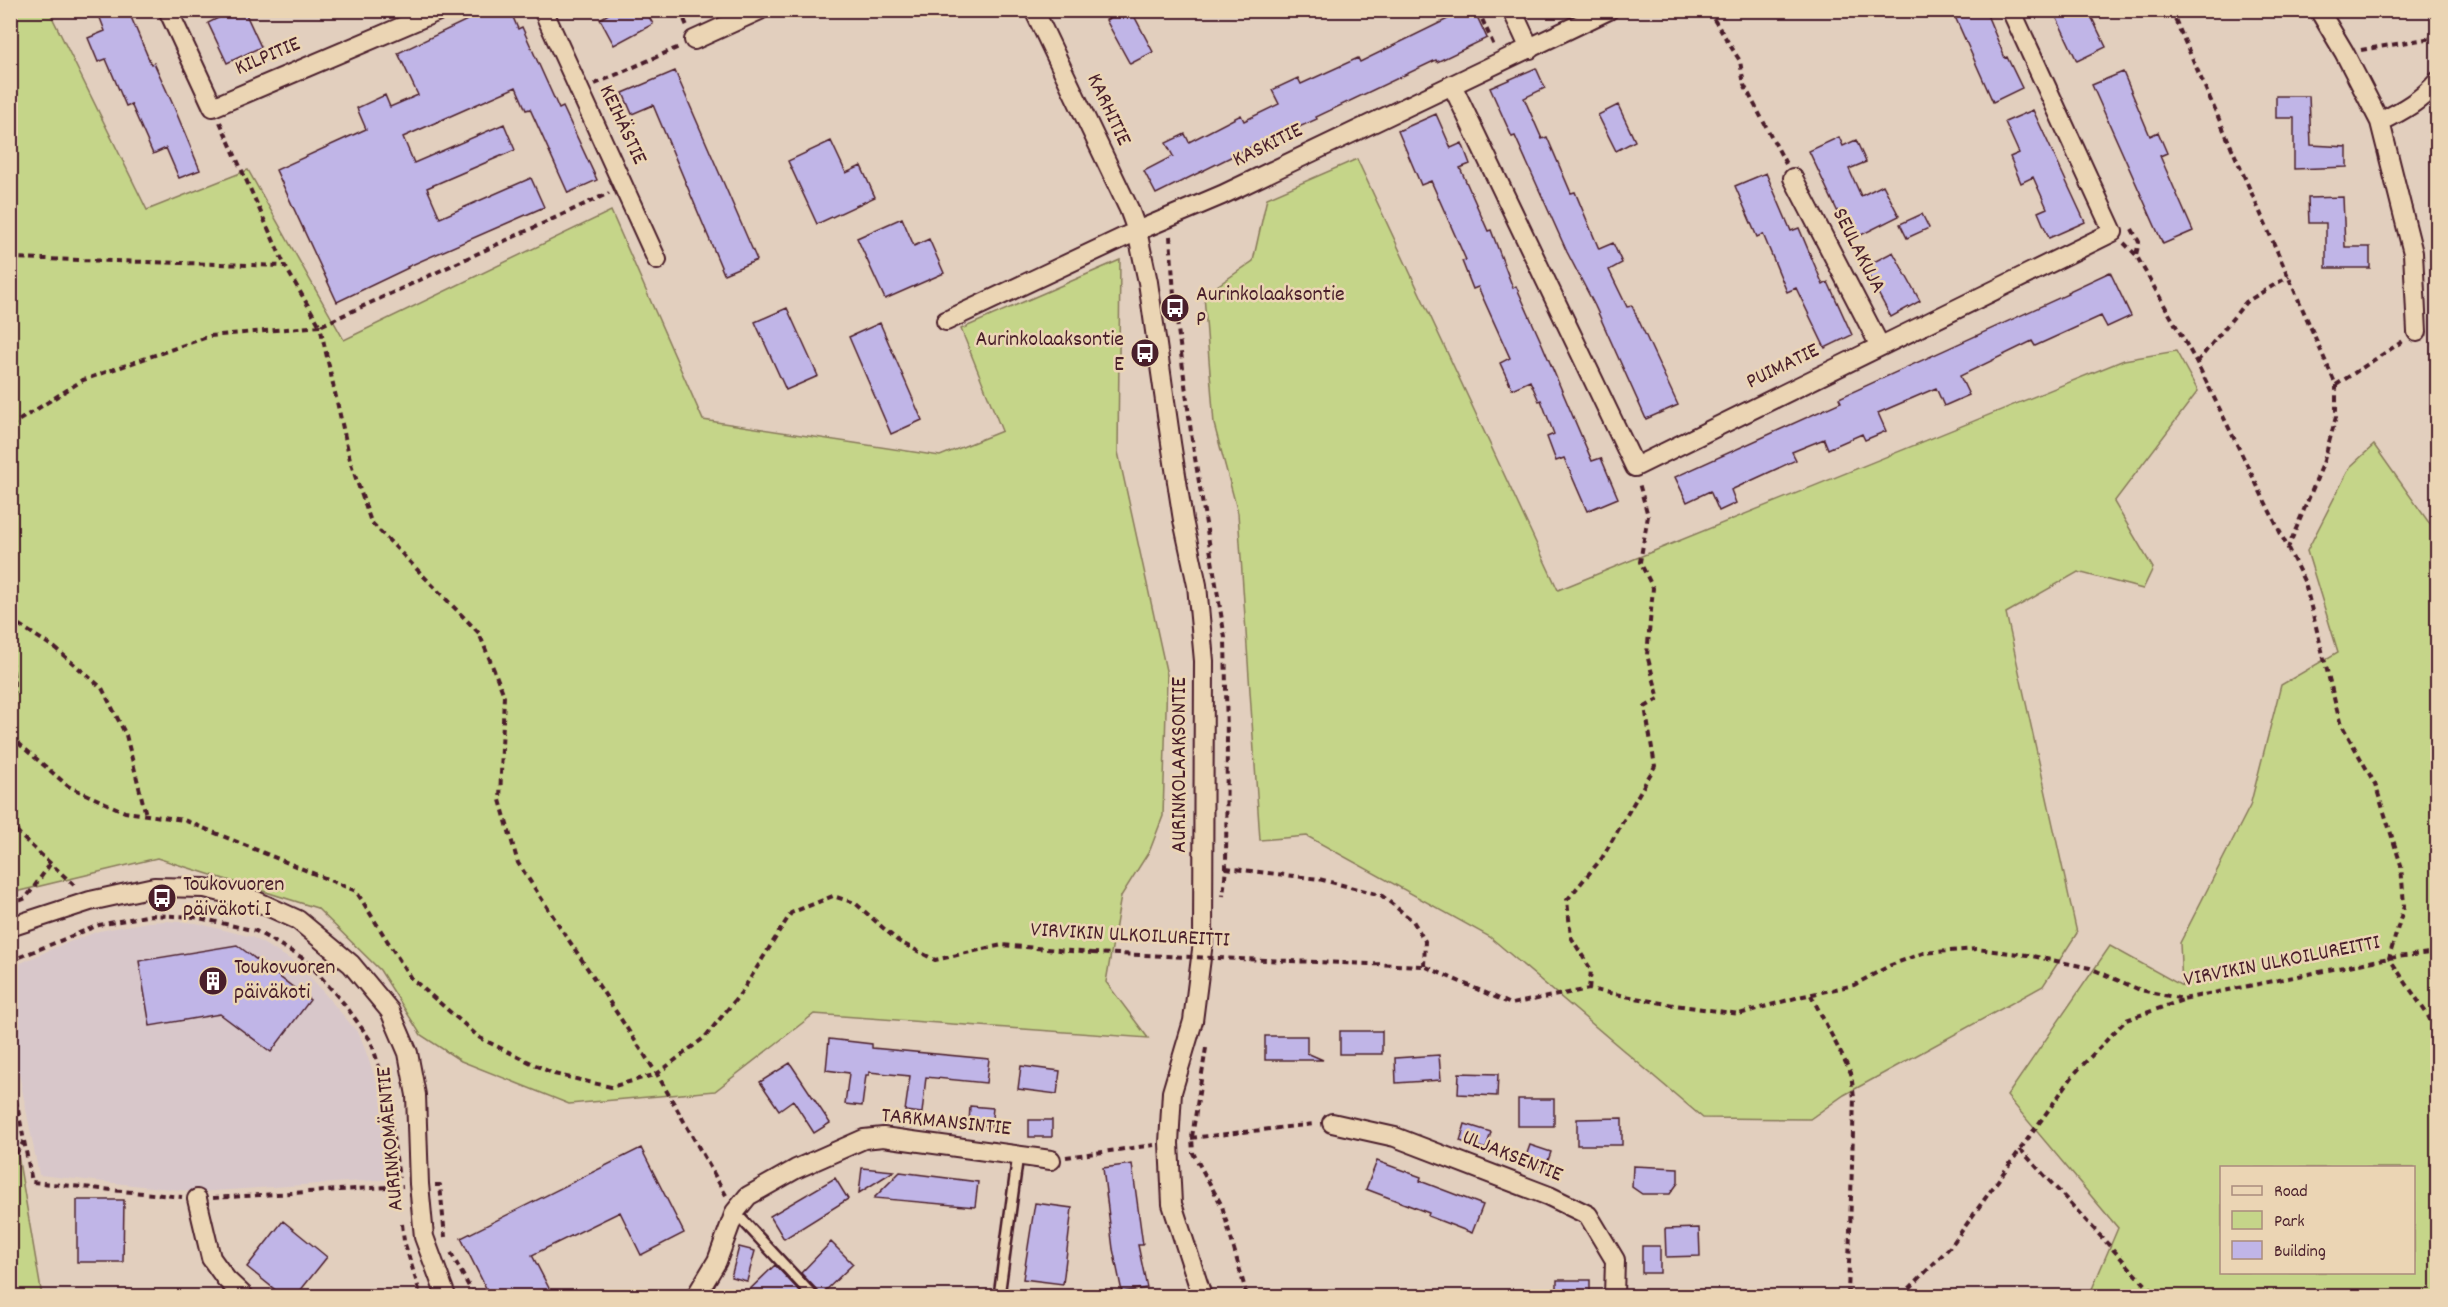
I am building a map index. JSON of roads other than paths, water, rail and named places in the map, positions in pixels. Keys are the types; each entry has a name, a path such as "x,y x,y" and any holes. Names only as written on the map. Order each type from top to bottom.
{"street":[{"name":"KILPITIE","path":"168,10 213,107 441,10"},
{"name":"KEIHÄSTIE","path":"543,10 657,260"},
{"path":"694,40 760,10"},
{"name":"KARHITIE","path":"1034,10 1129,209 1137,231"},
{"path":"1512,10 1530,49"},
{"name":"KASKITIE","path":"946,321 1452,85 1498,54 1530,49 1609,10"},
{"name":"PUIMATIE","path":"1452,85 1635,467 2113,232 2011,10"},
{"path":"2319,10 2380,122 2413,253 2417,332"},
{"path":"2380,122 2408,107 2438,81"},
{"name":"SEULAKUJA","path":"1793,178 1880,346"},
{"name":"AURINKOLAAKSONTIE","path":"1137,231 1148,282 1183,520 1197,585 1204,662 1203,942 1193,1021 1172,1092 1168,1143 1172,1204 1202,1296"},
{"name":"AURINKOMÄENTIE","path":"10,927 90,901 154,887 205,888 254,900 298,920 351,964 390,1011 408,1053 416,1095 419,1184 424,1237 446,1296"},
{"name":"ULJAKSENTIE","path":"1332,1123 1395,1137 1549,1196 1588,1215 1615,1260 1614,1296"},
{"name":"TARKMANSINTIE","path":"696,1296 717,1261 735,1212 748,1196 796,1169 864,1139 883,1137 1051,1160"},
{"path":"197,1199 211,1257 226,1279 244,1296"}],"lane":[{"path":"999,1296 1018,1155"},
{"path":"735,1212 813,1296"}],"place":[{"name":"Aurinkolaaksontie P","path":"1175,308"},
{"name":"Aurinkolaaksontie E","path":"1145,353"},
{"name":"Toukovuoren päiväkoti I","path":"162,898"},
{"name":"Toukovuoren päiväkoti","path":"213,981"}]}
